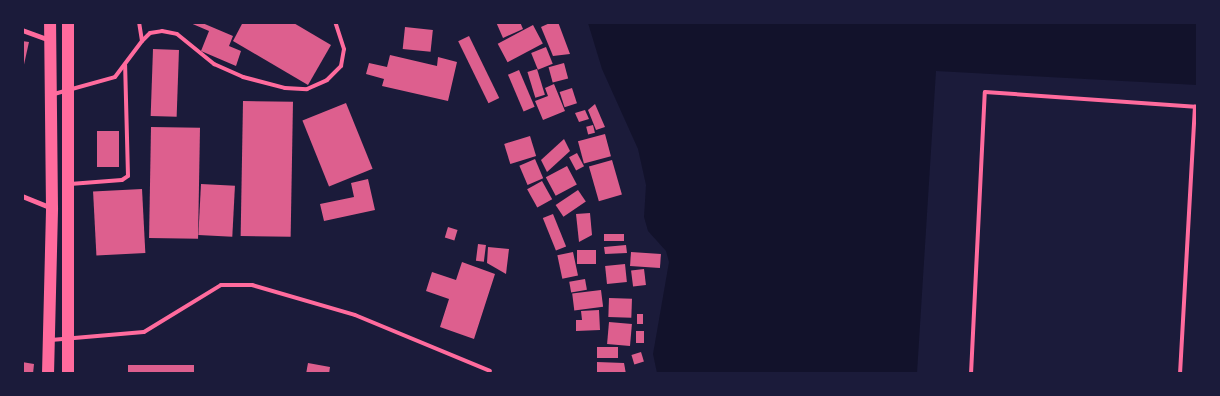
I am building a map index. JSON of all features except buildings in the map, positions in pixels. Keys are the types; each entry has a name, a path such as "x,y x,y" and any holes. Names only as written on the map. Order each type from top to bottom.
{"main road":[{"path":"48,374 52,208 50,22"},
{"path":"68,22 68,374"}],"street":[{"path":"22,30 50,40"},
{"path":"22,196 52,208"}],"lane":[{"path":"139,22 142,40"},
{"path":"52,95 115,77 142,40 156,32 177,34 214,64 243,76 285,88 307,90 327,80 341,66 344,49 335,22"},
{"path":"68,184 122,180 128,176 124,64"},
{"path":"971,374 985,92 1196,107 1180,374"},
{"path":"48,340 144,332 221,285 252,285 355,315 490,371"}],"shaded area":[{"path":"588,23 1197,23 1197,85 936,71 917,373 657,373 653,354 669,262 666,251 648,231 644,217 646,185 638,149 602,69"}]}
